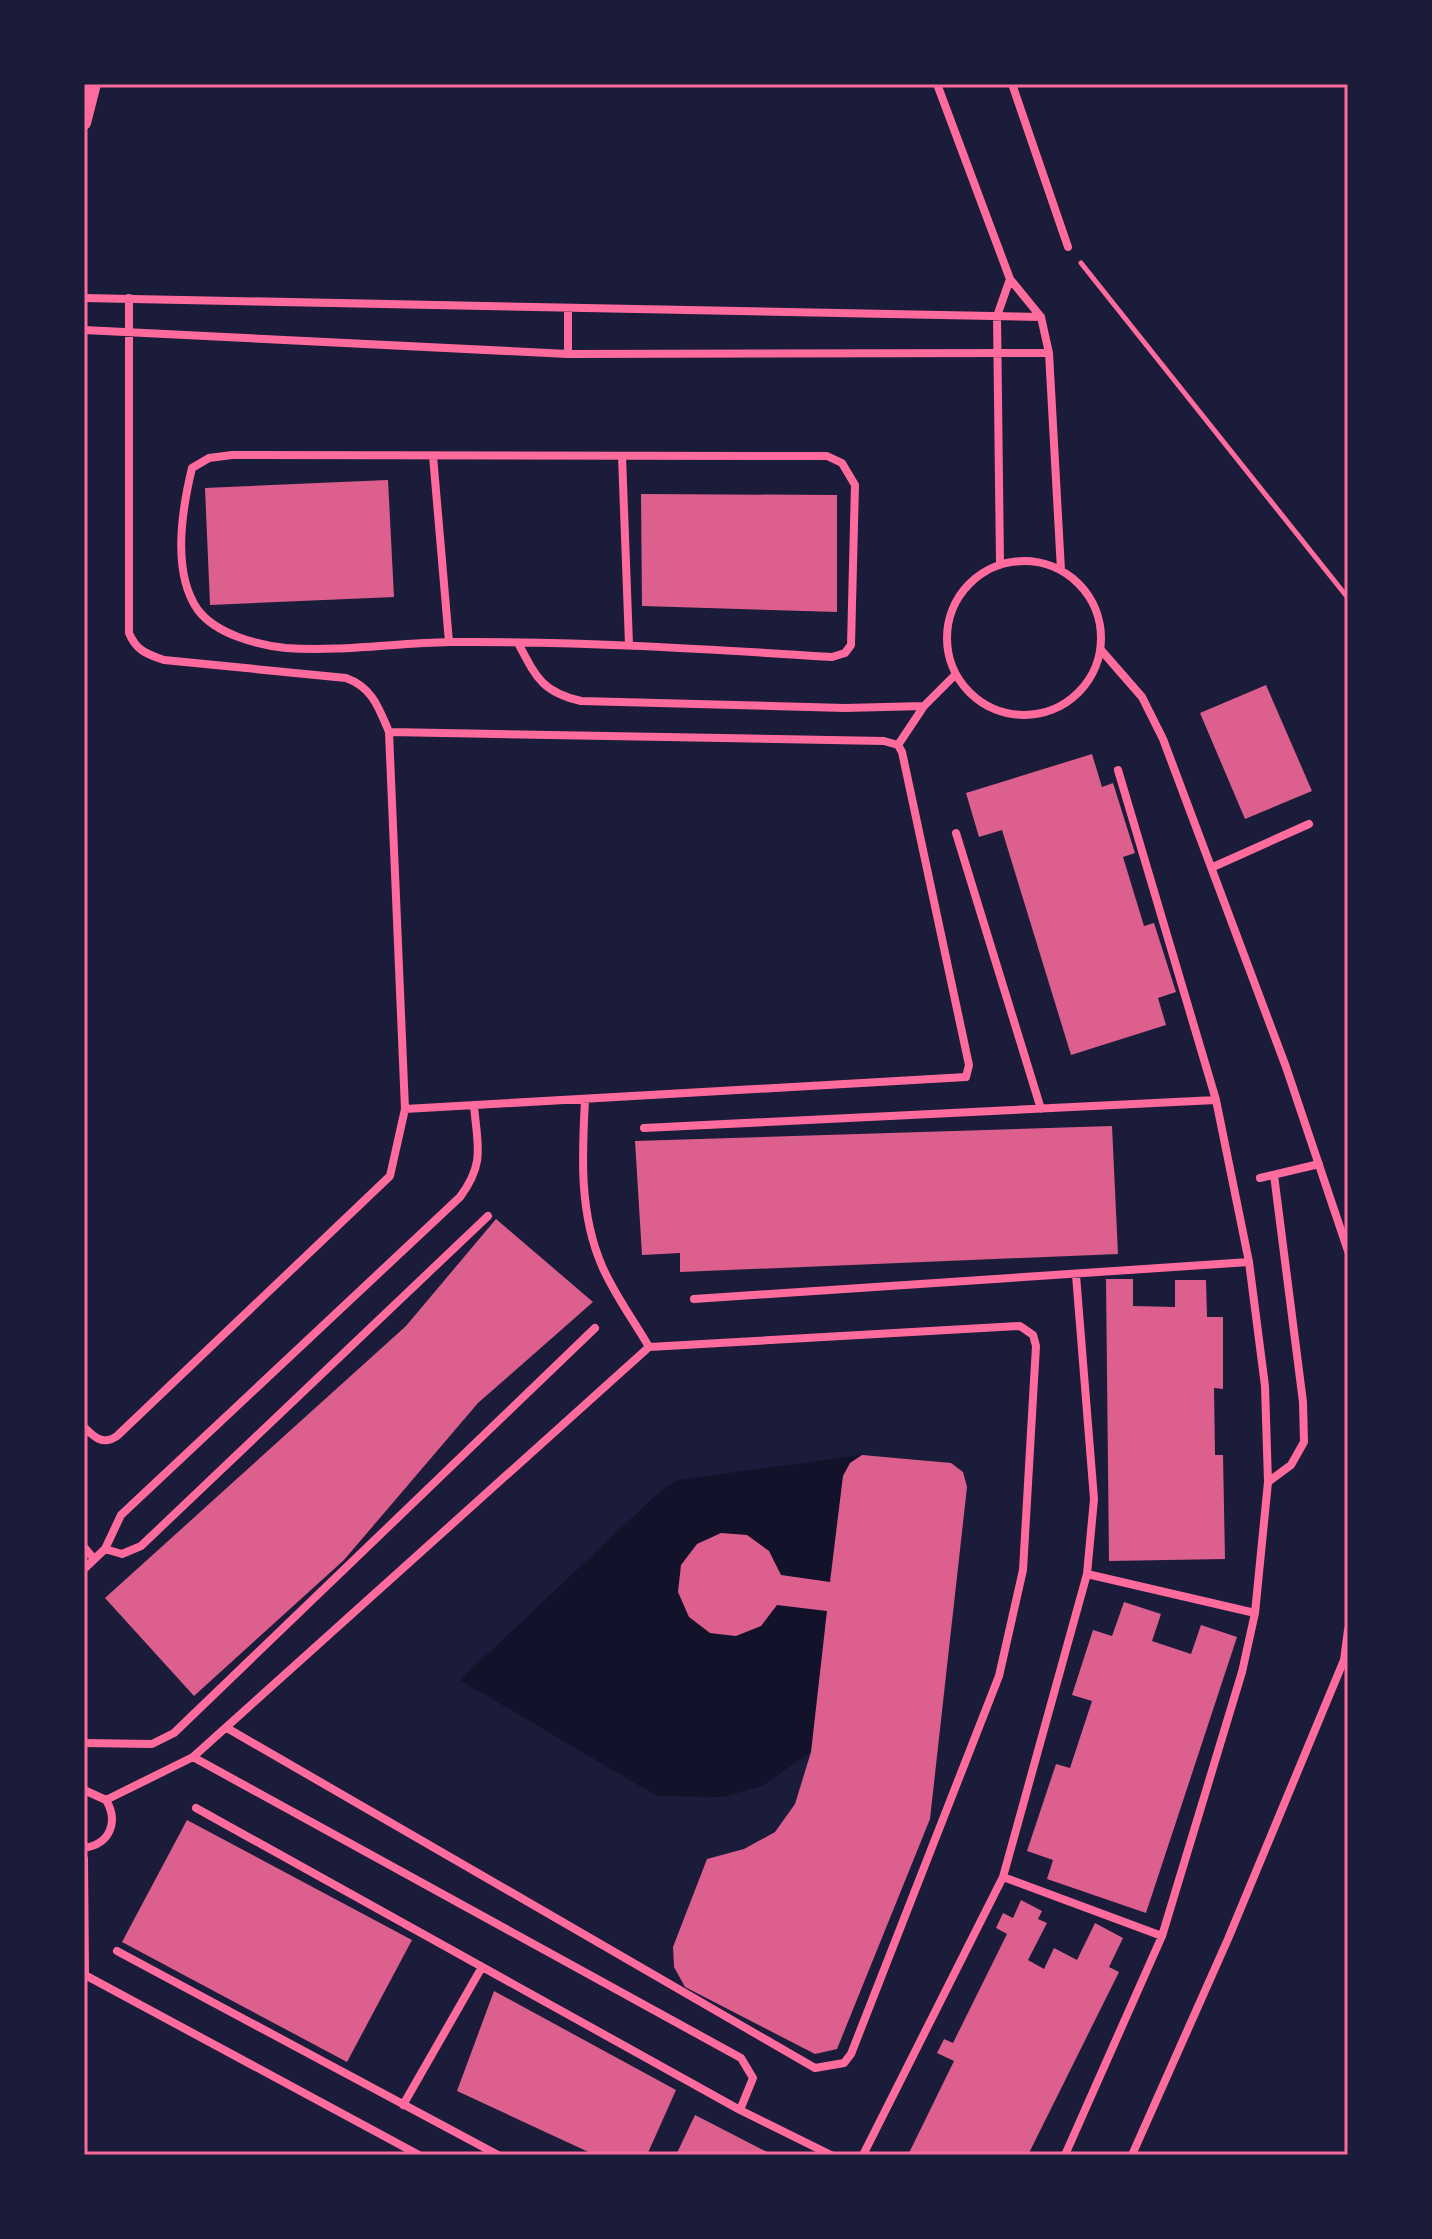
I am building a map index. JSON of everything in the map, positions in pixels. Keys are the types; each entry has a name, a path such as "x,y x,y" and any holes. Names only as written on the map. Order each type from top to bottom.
{"street":[{"path":"84,123 94,84"},
{"path":"937,84 1010,279 1041,317 1049,353 1061,570"},
{"path":"1012,84 1068,247"},
{"path":"1000,563 997,316 1010,279"},
{"path":"84,298 1041,317"},
{"path":"84,1427 95,1438 104,1441 117,1436 390,1176 405,1109 389,732 378,706 363,684 346,678 164,660 135,646 129,633 129,298"},
{"path":"568,309 568,354"},
{"path":"84,330 568,354 1049,353"},
{"path":"433,456 449,642"},
{"path":"433,456 827,456 842,463 855,485 852,637 845,653 832,657 629,644 449,642 286,648 243,639 219,627 199,610 182,565 186,492 192,468 209,458 433,456"},
{"path":"622,456 629,644"},
{"path":"1021,559 1061,570 1080,584 1093,603 1101,626 1101,650 1088,682 1069,701 1046,713 1020,715 994,710 972,696 955,675 946,631 952,609 963,589 979,574 1000,563 1021,559"},
{"path":"518,643 537,679 557,696 581,701 845,708 924,706"},
{"path":"1101,650 1142,697 1155,718 1213,867 1348,1251"},
{"path":"898,745 924,706 955,675"},
{"path":"389,732 884,741 898,745"},
{"path":"405,1109 966,1077 969,1071 966,1049 911,786 898,745"},
{"path":"1065,2155 1162,1936 1242,1672 1255,1613 1268,1482 1265,1386 1249,1262 1216,1100 1118,770"},
{"path":"1213,867 1309,824"},
{"path":"956,833 1041,1109"},
{"path":"585,1100 581,1172 590,1227 602,1266 649,1347"},
{"path":"644,1128 1216,1100"},
{"path":"84,1569 105,1549 121,1515 460,1197 475,1176 478,1158 474,1105"},
{"path":"1260,1178 1319,1164"},
{"path":"1268,1482 1291,1465 1304,1442 1303,1402 1274,1175"},
{"path":"105,1549 122,1554 141,1546 488,1216"},
{"path":"694,1299 1249,1262"},
{"path":"863,2155 1003,1877 1087,1574 1094,1499 1076,1275"},
{"path":"106,1800 193,1757 649,1347 1020,1326 1033,1335 1036,1346 1023,1570 999,1676 851,2054 844,2063 815,2068 227,1728"},
{"path":"84,1743 152,1744 174,1733 595,1328"},
{"path":"84,1547 94,1559"},
{"path":"1087,1574 1255,1613"},
{"path":"1132,2155 1228,1939 1338,1674 1348,1630"},
{"path":"193,1757 741,2058 753,2078 740,2110"},
{"path":"84,1790 106,1800 113,1817 109,1835 94,1847 84,1848"},
{"path":"196,1808 740,2110 831,2155"},
{"path":"84,1859 85,1978 419,2155"},
{"path":"1003,1877 1162,1936"},
{"path":"117,1951 498,2155"},
{"path":"403,2105 482,1967"}],"path":[{"path":"1068,247 1348,598"}],"shaded area":[{"path":"862,1455 850,1463 843,1476 830,1582 781,1575 769,1551 747,1535 678,1592 698,1623 710,1632 723,1636 750,1630 777,1605 827,1611 811,1752 762,1786 723,1797 657,1796 460,1680 655,1496 677,1480"}],"building":[{"path":"388,480 394,597 210,605 205,488"},
{"path":"641,494 837,495 837,612 642,606"},
{"path":"1266,685 1312,791 1245,819 1200,713"},
{"path":"1092,754 1102,787 1113,783 1135,853 1123,857 1144,926 1154,923 1176,992 1158,998 1166,1025 1071,1055 1002,830 979,837 966,793"},
{"path":"1112,1126 1118,1254 680,1272 680,1253 642,1255 635,1141"},
{"path":"496,1219 593,1302 478,1403 344,1560 194,1696 105,1598 406,1326"},
{"path":"1106,1279 1133,1279 1133,1306 1175,1307 1175,1280 1206,1280 1207,1317 1223,1317 1223,1389 1214,1388 1215,1455 1223,1455 1225,1559 1109,1561"},
{"path":"862,1455 951,1463 963,1472 967,1487 930,1819 837,2049 815,2054 685,1987 674,1967 673,1947 707,1859 744,1849 775,1832 795,1804 811,1752 827,1611 777,1605 761,1626 736,1636 710,1633 689,1617 678,1592 681,1565 697,1544 721,1533 747,1535 769,1551 781,1575 830,1582 843,1476 850,1463"},
{"path":"1124,1602 1161,1614 1152,1641 1191,1654 1201,1625 1237,1637 1146,1913 1047,1879 1053,1860 1027,1851 1056,1764 1070,1768 1092,1701 1072,1695 1093,1630 1112,1636"},
{"path":"187,1820 412,1940 347,2062 122,1942"},
{"path":"1021,1900 1042,1911 1038,1919 1047,1923 1028,1960 1044,1969 1054,1948 1077,1960 1095,1923 1123,1938 1109,1967 1119,1972 1028,2155 908,2155 954,2061 937,2053 944,2039 953,2043 1007,1934 996,1928 1003,1913 1013,1918"},
{"path":"494,1991 676,2090 647,2155 595,2155 457,2091"},
{"path":"695,2115 773,2155 676,2155"}]}
